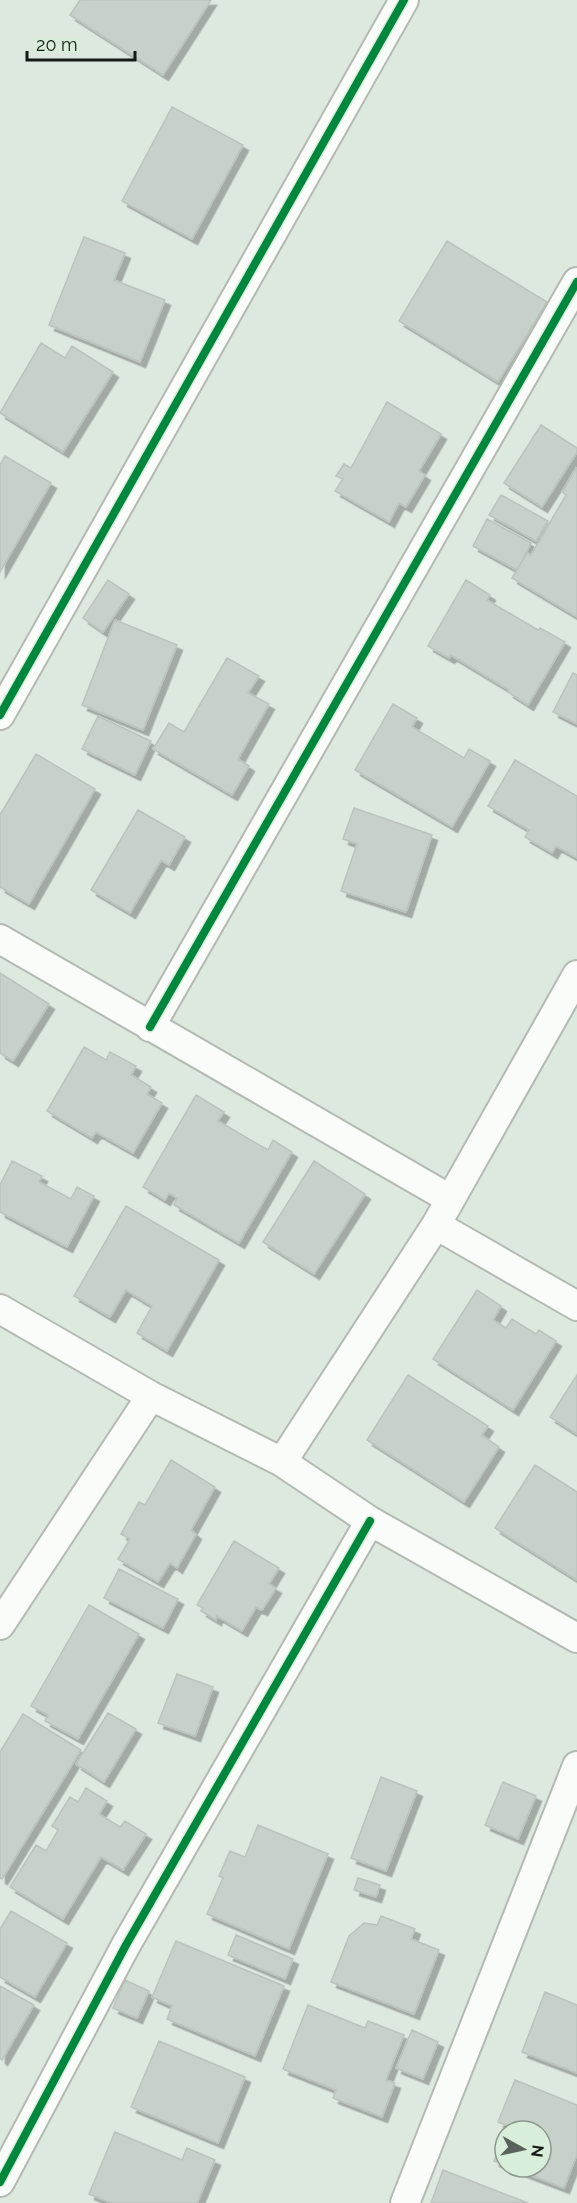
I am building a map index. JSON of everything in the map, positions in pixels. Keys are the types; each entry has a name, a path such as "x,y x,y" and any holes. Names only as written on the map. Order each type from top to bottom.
{"street":[{"path":"0,715 404,0"},
{"path":"150,1027 577,282"},
{"path":"0,939 450,1199"},
{"path":"282,1462 436,1225 577,975"},
{"path":"436,1225 577,1306"},
{"path":"0,1309 151,1396 282,1462 370,1521 577,1638"},
{"path":"0,1625 151,1396"},
{"path":"0,2182 126,1945 370,1521"},
{"path":"405,2203 577,1766"}],"building":[{"path":"80,0 211,0 163,75 70,15"},
{"path":"172,107 243,145 192,239 122,201"},
{"path":"84,237 125,253 114,280 165,300 140,362 49,325"},
{"path":"447,241 547,302 498,382 399,321"},
{"path":"41,343 65,358 72,346 113,372 63,452 0,413"},
{"path":"387,402 441,434 419,471 425,475 406,507 399,503 389,522 335,491 343,479 336,476 344,464 351,468"},
{"path":"541,425 577,448 577,452 542,507 504,483"},
{"path":"5,456 51,483 0,572 0,465"},
{"path":"576,468 577,617 512,578 527,553 531,555 566,495 562,492"},
{"path":"501,495 548,521 536,541 489,515"},
{"path":"487,519 531,543 517,570 473,546"},
{"path":"108,580 129,594 103,632 83,618"},
{"path":"466,580 490,595 487,600 538,630 540,628 565,642 528,705 508,692 509,690 451,655 449,658 428,646"},
{"path":"115,620 177,645 143,730 82,705"},
{"path":"227,658 259,676 248,693 269,704 238,759 249,766 232,795 153,749 169,723 184,732"},
{"path":"573,673 577,675 577,724 553,712"},
{"path":"393,704 417,718 412,727 464,758 469,749 490,761 452,827 355,770"},
{"path":"98,716 151,741 135,775 82,749"},
{"path":"36,754 95,789 29,904 0,887 0,815"},
{"path":"515,760 577,796 577,858 556,846 552,853 525,837 529,830 488,806"},
{"path":"354,808 432,835 406,912 341,891 357,844 343,839"},
{"path":"138,810 185,837 169,865 161,860 130,913 91,890"},
{"path":"0,973 49,1004 13,1061 0,1053"},
{"path":"84,1047 106,1060 110,1052 136,1066 131,1075 151,1087 147,1094 162,1103 133,1153 96,1132 92,1138 47,1111"},
{"path":"196,1095 224,1112 218,1121 268,1150 273,1140 292,1152 239,1243 174,1205 177,1198 169,1193 165,1200 143,1187"},
{"path":"12,1161 42,1176 39,1182 71,1199 77,1187 94,1196 67,1247 0,1212 0,1185"},
{"path":"314,1161 365,1194 314,1274 263,1242"},
{"path":"126,1206 219,1260 167,1351 137,1333 152,1306 126,1290 110,1317 74,1296"},
{"path":"477,1290 501,1306 493,1320 506,1328 512,1319 536,1334 539,1330 556,1341 513,1410 433,1359"},
{"path":"408,1375 488,1426 482,1435 499,1447 464,1502 367,1440"},
{"path":"577,1375 577,1434 550,1417"},
{"path":"171,1460 215,1487 191,1530 196,1534 177,1568 170,1563 158,1582 118,1559 130,1539 121,1534 139,1502 145,1505"},
{"path":"535,1465 577,1492 577,1580 495,1528"},
{"path":"234,1541 279,1568 269,1584 276,1588 262,1610 256,1607 242,1631 217,1616 216,1620 201,1611 203,1608 197,1605"},
{"path":"119,1569 178,1599 163,1628 104,1598"},
{"path":"89,1605 139,1634 78,1739 45,1721 48,1715 31,1706"},
{"path":"177,1674 213,1687 195,1736 158,1723"},
{"path":"108,1713 136,1729 104,1782 76,1764"},
{"path":"23,1714 81,1750 2,1879 0,1878 0,1752"},
{"path":"381,1777 417,1791 386,1871 351,1858"},
{"path":"503,1782 536,1796 518,1839 485,1825"},
{"path":"86,1788 107,1801 99,1814 120,1827 125,1821 146,1834 123,1870 101,1857 63,1919 10,1887 36,1845 46,1851 58,1830 52,1826 70,1797 78,1802"},
{"path":"258,1825 328,1854 289,1949 207,1914 223,1878 219,1876 230,1851 245,1857"},
{"path":"358,1878 380,1885 376,1897 354,1890"},
{"path":"11,1911 67,1943 35,1997 0,1977 0,1929"},
{"path":"381,1916 415,1929 411,1939 439,1950 414,2014 331,1982 349,1936 364,1923 377,1925"},
{"path":"236,1935 293,1959 285,1979 228,1955"},
{"path":"176,1941 284,1986 255,2056 167,2019 172,2006 152,1997"},
{"path":"125,1980 149,1991 137,2018 113,2008"},
{"path":"0,1986 34,2005 2,2060 0,2058"},
{"path":"545,1992 577,2005 577,2073 522,2052"},
{"path":"308,2005 365,2028 368,2021 404,2035 386,2080 395,2083 382,2117 333,2098 336,2090 283,2069"},
{"path":"412,2030 438,2042 423,2079 396,2068"},
{"path":"159,2041 245,2077 218,2143 131,2107"},
{"path":"515,2080 577,2105 577,2154 564,2188 540,2179 553,2179 553,2119 499,2119"},
{"path":"115,2132 182,2160 187,2148 215,2160 197,2203 111,2203 89,2194"},
{"path":"443,2170 528,2203 431,2203"}],"cycle path":[{"path":"0,715 404,0"},
{"path":"150,1027 577,282"},
{"path":"0,2182 126,1945 370,1521"}]}
